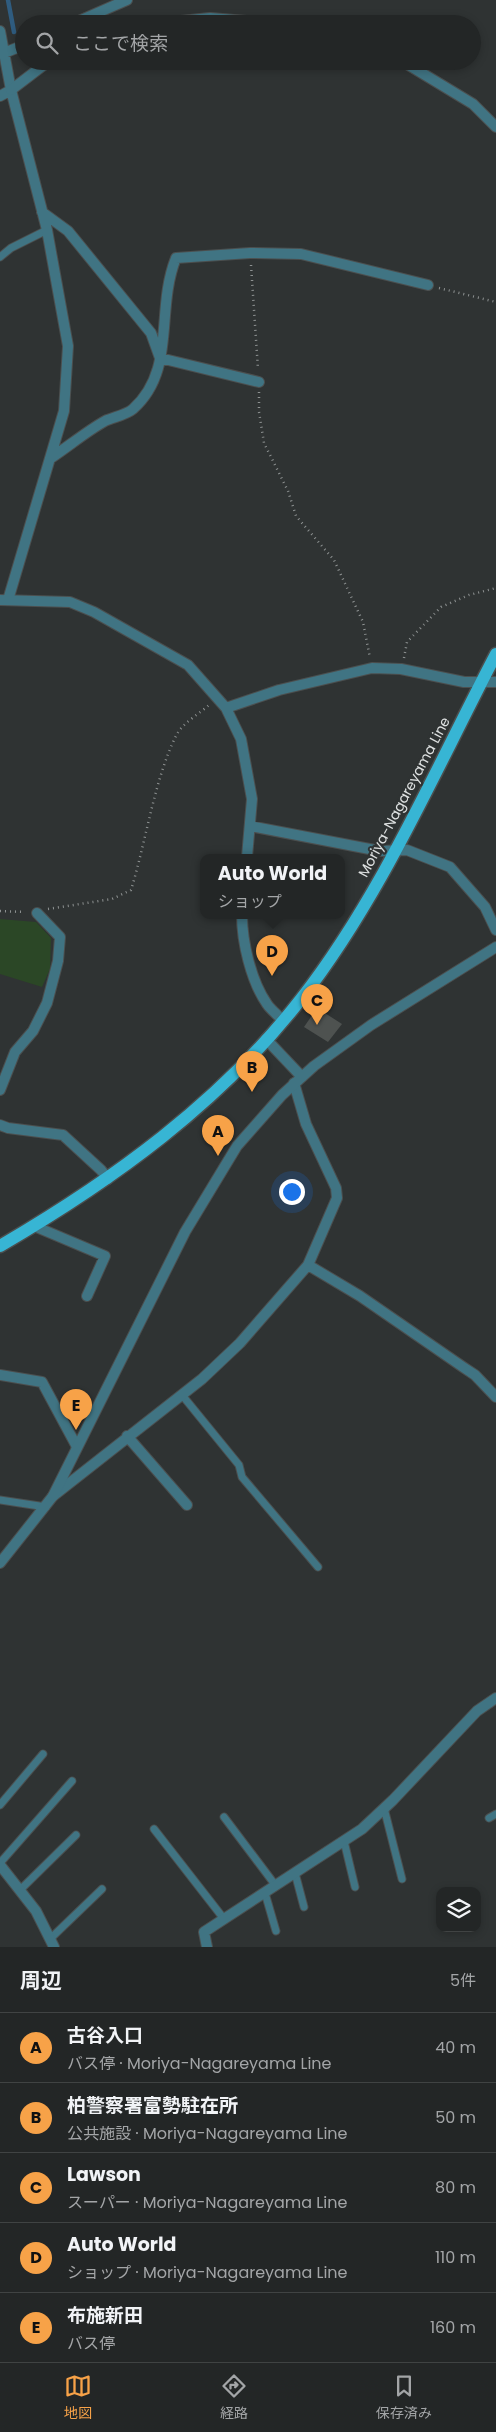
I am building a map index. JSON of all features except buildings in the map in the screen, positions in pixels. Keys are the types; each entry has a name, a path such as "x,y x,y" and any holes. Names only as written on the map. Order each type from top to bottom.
{"main road":[{"name":"Moriya-Nagareyama Line","path":"0,1246 108,1179 171,1131 266,1039 283,1020 325,966 394,851 496,654"}],"street":[{"path":"93,15 127,0"},
{"path":"0,31 10,90 48,230 68,346 64,411 51,458 4,600 70,602 94,612 188,665 226,708 241,739 252,799 247,854"},
{"path":"4,53 15,49"},
{"path":"0,96 37,70"},
{"path":"417,70 473,104 496,128"},
{"path":"42,212 68,231 151,333 160,358"},
{"path":"51,458 104,422 131,411 149,393 159,370 166,286 176,258 250,254 301,254 428,285"},
{"path":"160,358 258,382"},
{"path":"226,708 279,690 372,668 401,669 464,682 496,682"},
{"path":"250,826 380,851 407,850 450,868 485,907 496,930"},
{"path":"0,1090 15,1052 33,1031 47,1003 58,961 60,937 37,913"},
{"path":"242,919 242,936 249,963 266,1003 283,1020"},
{"path":"0,1563 53,1496 201,1202 237,1146 298,1080 371,1024 496,947"},
{"path":"53,1496 127,1436 182,1395 240,1343 308,1266 337,1198 336,1188 306,1124 298,1080 266,1039"},
{"path":"0,1125 8,1128 63,1135 101,1170 108,1179"},
{"path":"34,1226 105,1256 87,1296"},
{"path":"308,1266 360,1296 469,1371 496,1398"},
{"path":"0,1375 42,1382 77,1447"},
{"path":"127,1436 187,1505"},
{"path":"207,1947 204,1932 295,1874 362,1828 384,1808 477,1710 496,1698"},
{"path":"0,1864 36,1911 52,1943"}],"lane":[{"path":"0,257 11,248 48,230"},
{"path":"182,1395 239,1465 242,1477 318,1567"},
{"path":"0,1500 46,1507"},
{"path":"0,1805 43,1754"},
{"path":"0,1864 72,1781"},
{"path":"384,1808 402,1879"},
{"path":"224,1817 276,1886"},
{"path":"154,1829 224,1919"},
{"path":"21,1889 76,1835"},
{"path":"344,1841 355,1887"},
{"path":"295,1874 304,1907"},
{"path":"52,1943 102,1889"},
{"path":"265,1893 276,1932"}],"path":[{"path":"250,254 259,412 264,443 288,491 296,516 334,560 363,622 372,668"},
{"path":"428,285 496,302"},
{"path":"401,669 407,642 441,607 469,595 496,588"},
{"path":"0,912 37,913 53,907 112,899 131,890 161,776 178,732 218,698"}],"green space":[{"path":"0,919 36,922 51,938 50,969 42,987 0,974"}],"waterway":[{"path":"8,0 14,32"}],"place":[{"name":"Auto World","path":"272,976"},
{"name":"Lawson","path":"317,1025"},
{"name":"柏警察署富勢駐在所","path":"252,1092"},
{"name":"古谷入口","path":"218,1156"},
{"name":"布施新田","path":"76,1430"}]}
